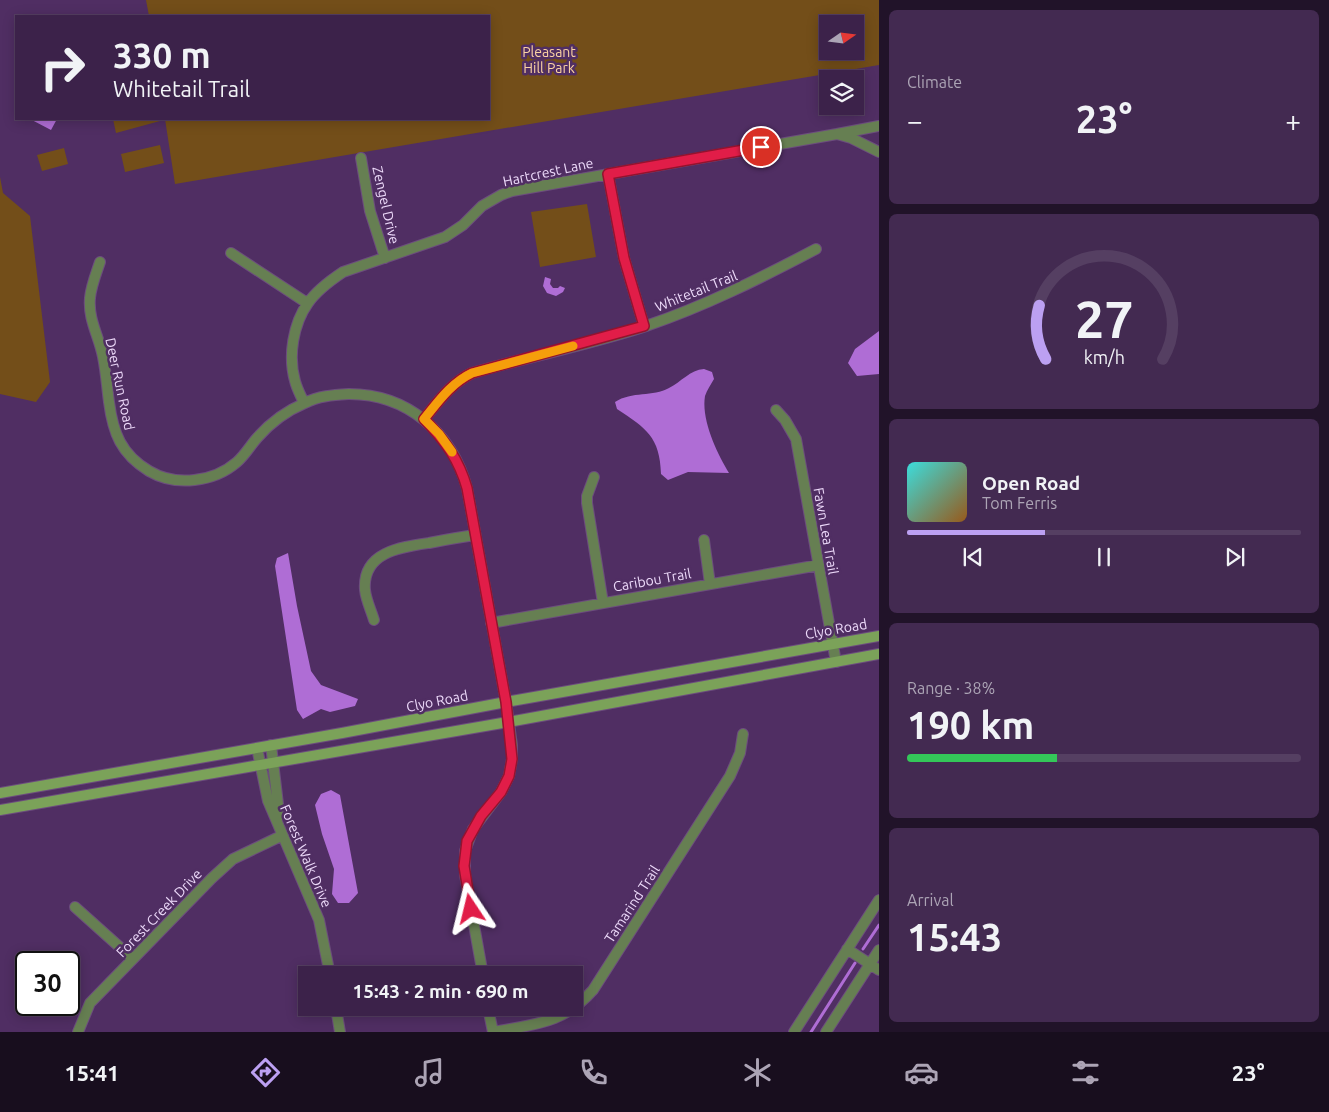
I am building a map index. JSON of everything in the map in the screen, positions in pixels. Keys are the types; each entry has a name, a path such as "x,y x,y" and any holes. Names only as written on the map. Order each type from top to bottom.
{"street":[{"name":"Hartcrest Lane","path":"304,403 295,381 292,364 292,346 296,330 307,304 332,279 343,272 445,237 463,224 482,206 501,195 512,191 879,126"},
{"path":"837,134 851,138 879,152"},
{"name":"Zengel Drive","path":"361,158 370,211 385,258"},
{"path":"608,174 624,258 644,326"},
{"name":"Whitetail Trail","path":"424,419 450,388 472,373 644,326 724,296 816,249"},
{"path":"231,253 307,304"},
{"name":"Deer Run Road","path":"100,262 90,300 92,325 103,357 113,428 124,449 141,466 164,477 180,480 194,480 216,475 237,462 271,424 284,414 304,403 337,394 360,394 384,398 424,419 439,434 459,464 467,488 506,702 512,759 509,776 501,792 473,829 465,851 465,875 481,966"},
{"name":"Fawn Lea Trail","path":"776,410 785,420 796,440 836,662"},
{"path":"594,477 587,496 587,503 603,603"},
{"path":"374,620 367,600 366,579 368,571 378,558 398,548 475,535"},
{"path":"704,540 710,584"},
{"name":"Caribou Trail","path":"491,623 818,565"},
{"name":"Clyo Road","path":"0,793 342,734 506,702 879,636"},
{"path":"0,810 508,722 879,654"},
{"name":"Tamarind Trail","path":"493,1032 546,1022 557,1018 575,1008 593,990 730,776 740,753 744,734"},
{"path":"271,745 278,804 277,823"},
{"name":"Forest Walk Drive","path":"257,748 268,801 281,836 318,920 328,966"},
{"name":"Forest Creek Drive","path":"78,1032 90,1003 212,878 233,859 281,836"},
{"path":"794,1032 879,900"},
{"path":"75,907 133,959"},
{"path":"848,949 875,967"},
{"path":"826,1032 875,967 879,950"},
{"path":"337,1016 340,1032"},
{"path":"490,1016 493,1032"}],"green space":[{"name":"Pleasant Hill Park","path":"146,0 879,0 879,65 849,70 819,70 819,75 175,184 165,120 490,120 490,15 149,15"},
{"path":"113,120 160,120 160,121 116,133"},
{"path":"160,145 164,163 125,172 121,154"},
{"path":"64,148 68,164 42,171 37,155"},
{"path":"0,177 3,193 30,216 50,382 36,402 0,394"},
{"path":"587,204 596,257 540,267 531,212"}],"shaded area":[{"path":"32,120 56,120 51,130"},
{"path":"545,277 551,279 550,284 553,288 560,286 565,288 563,292 556,296 547,293 543,286"},
{"path":"879,331 879,374 857,376 848,363 855,349"},
{"path":"704,369 712,372 714,379 705,396 705,415 715,446 729,473 688,472 668,480 661,474 658,451 650,435 636,422 617,409 615,402 628,396 663,391 694,372"},
{"path":"288,553 311,671 321,685 358,699 355,706 330,712 321,709 303,719 297,710 275,566 277,558"},
{"path":"331,790 340,795 358,893 349,903 338,903 332,894 334,869 322,834 315,805 321,794"}],"waterway":[{"path":"863,949 879,925"},
{"path":"811,1032 855,963"}],"slow traffic":[{"path":"452,452 439,434 424,419 450,388 472,373 573,346"}],"route":[{"path":"471,909 464,866 467,841 481,816 501,792 509,776 512,745 506,702 467,488 459,464 450,449 439,434 424,419 450,388 472,373 644,326 624,258 608,174 761,147"}]}
